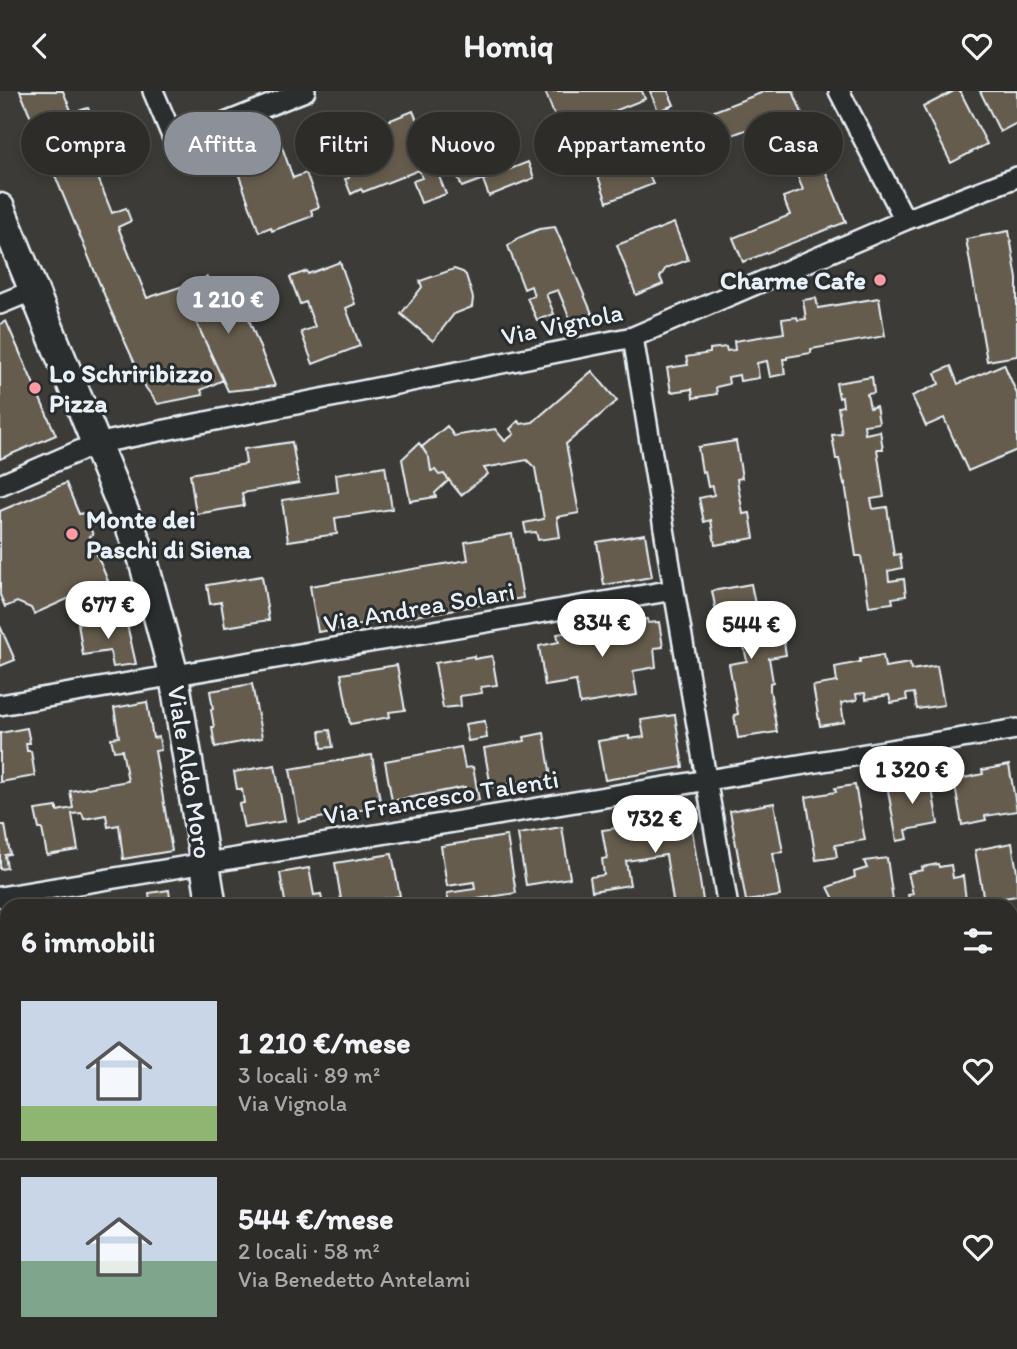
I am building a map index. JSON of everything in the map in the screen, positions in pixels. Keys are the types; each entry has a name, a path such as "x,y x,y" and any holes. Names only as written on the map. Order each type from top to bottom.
{"main road":[{"name":"Viale Aldo Moro","path":"0,208 142,556 174,676 211,899"}],"street":[{"path":"153,91 175,143 305,91"},
{"path":"839,91 905,220"},
{"name":"Via Vignola","path":"0,485 95,444 633,337 905,220 1017,177"},
{"path":"0,304 34,290"},
{"path":"633,337 727,899"},
{"name":"Via Andrea Solari","path":"0,705 674,590"},
{"name":"Via Francesco Talenti","path":"0,897 1017,729"}],"building":[{"path":"20,91 63,91 72,112 29,112"},
{"path":"545,91 642,91 645,99 612,112 553,112"},
{"path":"650,91 668,91 674,105 658,111"},
{"path":"766,91 793,91 801,112 744,112 744,131 730,136 730,112 712,112"},
{"path":"954,91 960,91 987,144 951,163 923,107"},
{"path":"980,91 1017,91 1017,123 1000,132"},
{"path":"407,113 407,175 351,194 345,179 349,178 348,175 393,175 393,119"},
{"path":"281,144 293,178 307,175 319,207 311,210 313,216 272,231 271,227 259,232 239,175 281,175"},
{"path":"528,162 534,178 489,196 483,180 496,175 520,175 520,165"},
{"path":"55,175 97,175 112,213 126,208 131,221 118,227 147,298 180,287 223,380 201,390 203,395 158,404 146,388"},
{"path":"421,175 438,175 446,194 421,203 413,181 422,178"},
{"path":"457,175 482,175 484,179 462,187"},
{"path":"649,175 653,184 607,202 598,176"},
{"path":"797,175 827,175 846,222 743,262 733,238 790,215 783,197 803,190"},
{"path":"674,223 688,260 666,268 660,277 663,284 636,295 617,245"},
{"path":"555,227 594,318 573,326 558,290 546,294 554,314 537,320 527,298 534,296 531,286 524,289 508,246 518,238 539,229"},
{"path":"1009,231 1017,279 1017,356 987,361 966,239"},
{"path":"340,262 355,304 346,308 360,346 313,364 301,332 315,327 306,302 300,304 290,277 307,271 308,274"},
{"path":"454,269 466,275 473,298 472,307 454,314 433,341 401,314 422,287 420,281"},
{"path":"207,277 214,294 237,289 275,386 228,391 180,287"},
{"path":"816,298 818,308 879,298 885,336 811,349 811,353 787,357 783,359 785,374 770,377 767,361 757,363 759,378 740,381 739,375 728,377 729,384 716,387 717,394 693,398 692,389 671,392 667,368 688,365 686,357 710,353 710,349 726,347 727,351 735,350 734,341 784,333 782,319 806,319 803,300"},
{"path":"6,321 56,435 0,459 0,324"},
{"path":"1004,364 1017,394 1017,450 968,471 944,418 926,426 912,396 939,384 935,373 951,366 958,384"},
{"path":"592,371 617,401 566,444 579,513 557,517 560,537 538,540 536,532 526,533 524,523 544,519 535,468 527,460 484,468 488,474 461,495 444,474 431,471 429,458 422,447 447,426 454,436 495,429 505,441 514,434 510,429 518,421 521,424 533,422"},
{"path":"872,377 874,393 867,394 870,408 876,406 879,423 864,425 865,434 880,431 883,449 877,449 884,497 871,499 873,509 887,507 894,555 900,554 902,568 888,571 889,581 904,579 906,596 892,598 893,603 869,606 861,556 856,556 845,483 839,459 836,459 832,435 842,434 838,407 843,406 842,397 839,398 836,383"},
{"path":"736,441 742,478 737,479 743,514 750,513 754,538 715,545 711,520 704,522 699,498 714,495 713,486 708,487 705,471 702,472 698,447"},
{"path":"292,442 299,483 242,493 244,506 196,514 190,474 246,464 244,449"},
{"path":"419,443 429,458 431,471 444,474 449,480 435,493 436,497 410,501 402,459"},
{"path":"385,466 392,509 335,518 337,534 288,541 282,500 338,492 336,474"},
{"path":"66,483 79,514 84,513 93,535 89,536 108,581 34,614 31,608 17,602 5,607 0,595 0,511"},
{"path":"512,534 523,598 318,632 310,586 468,560 465,542"},
{"path":"645,534 652,577 604,585 597,542"},
{"path":"262,576 269,620 225,627 221,602 210,604 207,585"},
{"path":"751,584 756,609 766,607 768,622 761,623 763,633 782,630 786,655 769,658 773,682 770,683 770,690 777,732 738,738 734,715 738,714 729,664 747,661 738,627 733,628 730,613 717,616 712,591"},
{"path":"105,619 106,625 126,620 136,664 113,667 110,651 83,655 78,623"},
{"path":"647,619 648,623 659,622 663,647 654,648 656,667 633,671 637,695 580,704 576,681 545,686 539,646 559,642 557,634"},
{"path":"0,626 15,660 0,666"},
{"path":"883,655 885,667 910,663 911,670 937,666 944,705 917,709 914,693 906,694 907,700 891,703 889,695 866,699 865,693 856,694 857,700 841,703 844,722 820,726 813,686 837,682 835,667"},
{"path":"474,656 474,659 492,656 497,685 481,687 482,693 460,696 461,706 443,708 435,663"},
{"path":"397,665 405,710 389,712 390,717 350,724 341,674"},
{"path":"252,684 262,738 215,747 210,691"},
{"path":"147,702 153,738 159,737 161,750 155,751 172,851 123,859 119,825 108,827 106,815 84,819 82,813 72,814 78,850 47,855 35,810 57,807 57,811 73,808 70,791 128,781 122,750 114,751 111,738 119,737 114,708"},
{"path":"675,715 683,767 605,780 598,741 629,736 629,739 644,737 641,720"},
{"path":"485,721 487,738 468,741 465,724"},
{"path":"27,728 30,743 26,743 27,751 31,751 35,776 0,782 0,733"},
{"path":"330,730 333,747 322,748 320,731"},
{"path":"544,733 551,777 491,787 484,748 525,741 524,737"},
{"path":"461,747 465,768 473,767 479,800 468,802 465,787 392,801 385,761"},
{"path":"372,755 381,806 299,822 290,769"},
{"path":"275,765 285,821 244,828 239,804 244,803 242,789 237,789 234,772"},
{"path":"1009,765 1017,811 985,816 986,820 962,825 954,780 983,774 982,770"},
{"path":"930,777 938,824 906,830 908,839 897,841 887,785"},
{"path":"855,785 865,840 835,845 837,857 816,860 806,797 836,792 835,788"},
{"path":"774,803 783,852 773,853 780,896 746,899 730,811"},
{"path":"689,810 703,899 673,899 666,855 626,861 630,885 592,891 590,877 604,875 602,859 607,858 602,830 632,829 631,819"},
{"path":"0,825 5,825 10,854 5,855 7,868 0,869"},
{"path":"562,827 570,878 526,885 518,834"},
{"path":"507,836 516,893 477,899 448,899 447,893 475,889 474,882 447,886 441,846"},
{"path":"1012,843 1017,872 1017,896 984,899 975,850"},
{"path":"392,854 400,896 341,899 335,863"},
{"path":"887,858 893,899 834,899 828,887 855,877 854,872 867,868 864,861"},
{"path":"951,865 953,878 963,876 966,899 909,899 908,895 913,894 908,873 923,870 922,867"},
{"path":"309,868 314,895 321,894 322,899 285,899 280,873"},
{"path":"169,890 170,899 150,899 149,893"}],"place":[{"name":"Charme Cafe","path":"880,280"},
{"name":"Lo Schriribizzo Pizza","path":"35,388"},
{"name":"Monte dei Paschi di Siena","path":"72,534"}]}
